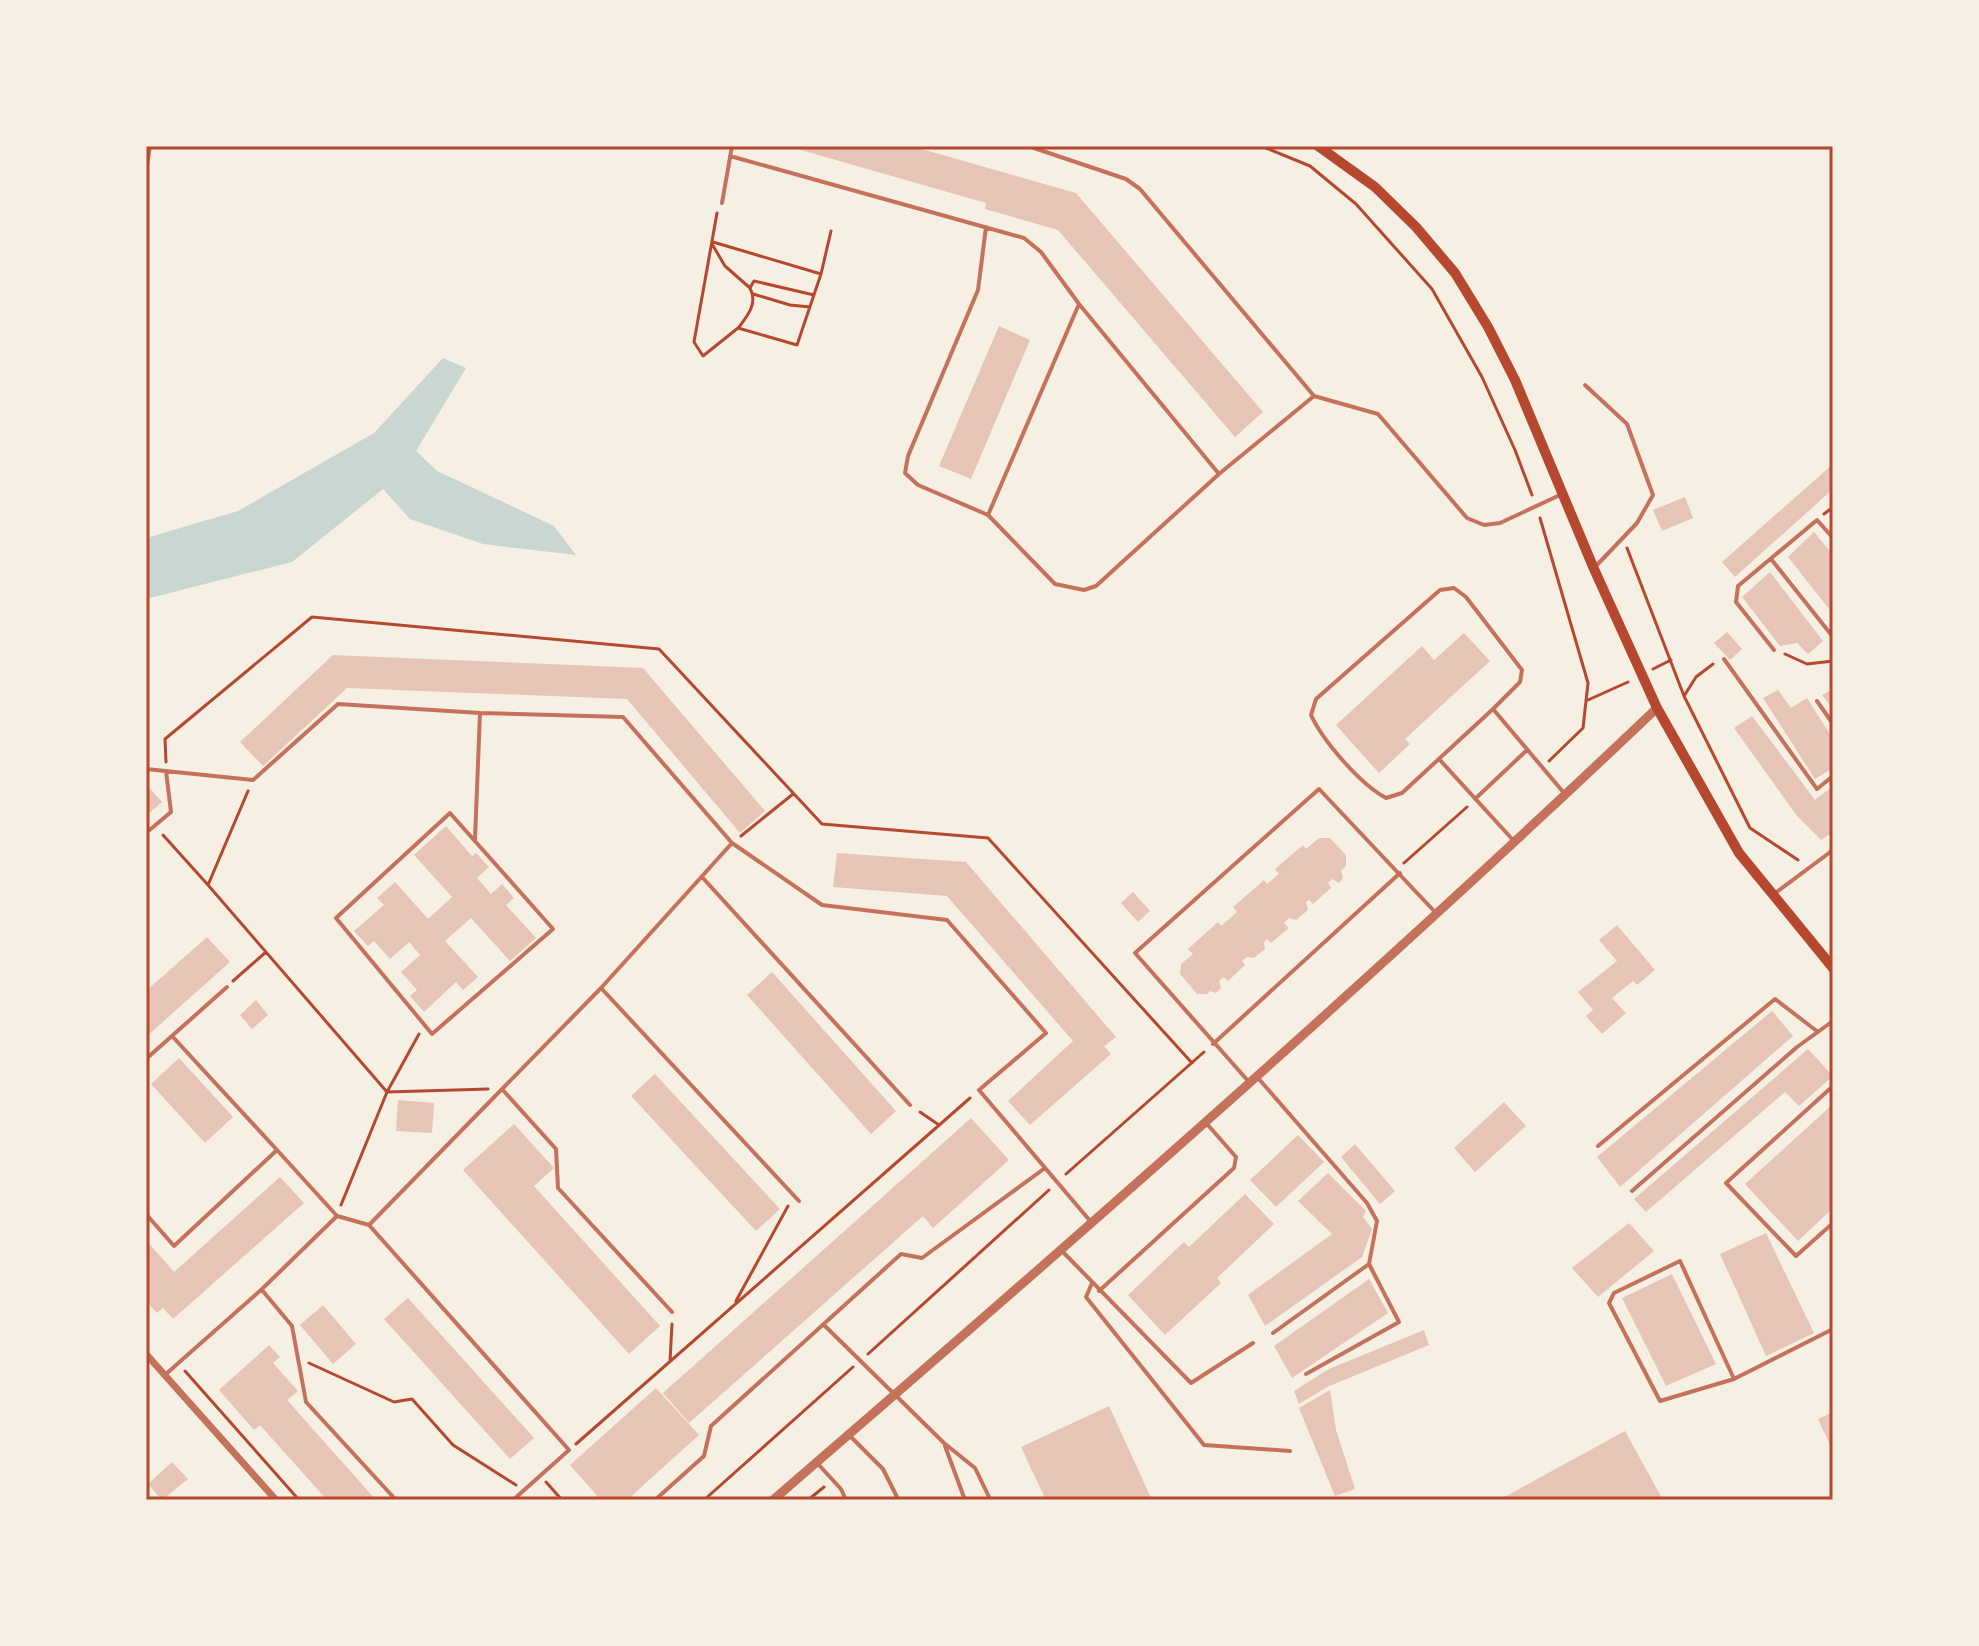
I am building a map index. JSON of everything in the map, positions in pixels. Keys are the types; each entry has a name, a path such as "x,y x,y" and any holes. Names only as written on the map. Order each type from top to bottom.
{"main road":[{"path":"1318,146 1375,187 1416,227 1455,273 1515,380 1594,569 1657,708 1739,853 1833,968"}],"street":[{"path":"773,1500 1253,1079 1515,842 1657,708"},
{"path":"146,1354 276,1500"}],"lane":[{"path":"146,172 150,146"},
{"path":"722,203 732,146"},
{"path":"1028,146 1126,179 1140,189 1314,396 1378,414 1467,518 1484,525 1500,523 1564,493"},
{"path":"730,156 1024,238 1041,252 1079,304 1219,474"},
{"path":"986,227 978,290 908,456 905,473 918,485 988,515 1055,584 1084,590 1096,586 1219,474 1314,396"},
{"path":"988,515 1079,304"},
{"path":"1585,385 1627,424 1653,495 1637,523 1594,569"},
{"path":"1774,650 1736,602 1738,586 1817,520 1833,538"},
{"path":"1771,559 1833,637"},
{"path":"1454,588 1466,597 1522,670 1520,682 1493,709 1402,793 1386,798 1372,791 1318,730 1311,715 1316,699 1440,590 1454,588"},
{"path":"1724,659 1817,789 1833,776"},
{"path":"1817,701 1833,724"},
{"path":"146,769 253,780 338,704 480,713 623,717 732,843 822,905 947,920 1046,1033 979,1090 1091,1222"},
{"path":"1493,709 1566,794"},
{"path":"475,841 480,713"},
{"path":"1475,799 1527,750"},
{"path":"1439,759 1515,842"},
{"path":"146,833 171,812 166,771"},
{"path":"1306,1374 1399,1322 1369,1264 1377,1221 1367,1203 1253,1079 1213,1044 1135,953 1319,789 1436,913"},
{"path":"450,813 553,929 432,1034 424,1025 336,918 450,813"},
{"path":"369,1225 601,988 732,843"},
{"path":"1772,895 1833,850"},
{"path":"1213,1044 1398,872"},
{"path":"702,877 910,1105"},
{"path":"146,1059 227,987"},
{"path":"601,988 799,1201"},
{"path":"1598,1146 1775,999 1818,1032"},
{"path":"1632,1191 1797,1047 1833,1021"},
{"path":"172,1036 337,1216 369,1225 569,1450 513,1500"},
{"path":"1833,1086 1726,1183 1796,1256 1833,1223"},
{"path":"502,1089 556,1149 558,1188 672,1312"},
{"path":"1099,1291 1234,1168 1236,1157 1205,1122"},
{"path":"146,1214 174,1246 277,1150"},
{"path":"655,1500 704,1456 711,1426 901,1254 922,1258 1045,1168"},
{"path":"164,1376 261,1290 337,1216"},
{"path":"1060,1249 1191,1383 1253,1343"},
{"path":"1734,1379 1680,1261 1614,1293 1609,1303 1660,1401 1734,1379 1833,1329"},
{"path":"1273,1333 1369,1264"},
{"path":"1092,1283 1086,1297 1204,1445 1290,1451"},
{"path":"261,1290 292,1326 306,1402 396,1500"},
{"path":"825,1326 892,1394 975,1468 990,1499"},
{"path":"848,1434 883,1469 898,1499"},
{"path":"944,1443 965,1500"},
{"path":"817,1462 846,1500"}],"path":[{"path":"1261,146 1310,166 1356,204 1432,289 1482,377 1515,450 1537,507 1588,683 1583,728 1542,768"},
{"path":"711,241 725,266 753,294 752,307 738,328 703,356 694,342 711,241 715,219 722,203"},
{"path":"738,328 797,345 821,274 831,231"},
{"path":"711,241 821,274"},
{"path":"750,288 754,281 814,295"},
{"path":"753,294 790,305 810,307"},
{"path":"1623,538 1684,696 1750,828 1808,867"},
{"path":"166,771 165,739 312,617 659,649 822,824 988,838 1192,1063"},
{"path":"1774,650 1807,664 1833,661"},
{"path":"1684,696 1705,668 1724,659"},
{"path":"208,885 253,780"},
{"path":"732,843 793,794"},
{"path":"1398,872 1475,799"},
{"path":"155,825 387,1092"},
{"path":"227,987 266,952"},
{"path":"337,1216 387,1092 424,1025"},
{"path":"704,1500 1213,1044"},
{"path":"387,1092 502,1089"},
{"path":"569,1450 979,1090"},
{"path":"910,1105 939,1125"},
{"path":"735,1304 794,1196"},
{"path":"670,1361 672,1312"},
{"path":"298,1358 394,1402 412,1399 453,1445 524,1490"},
{"path":"178,1364 299,1500"},
{"path":"541,1476 562,1500"},
{"path":"808,1500 833,1480"}],"shaded area":[{"path":"443,358 466,368 416,451 437,471 554,526 576,555 483,544 410,519 383,489 292,562 146,599 146,538 238,511 374,433"}],"building":[{"path":"787,146 911,146 1076,193 1263,412 1235,437 1058,230 985,209 986,203"},
{"path":"999,326 1030,340 971,479 939,466"},
{"path":"1833,464 1833,489 1735,577 1722,562"},
{"path":"1685,497 1693,518 1662,531 1653,510"},
{"path":"1814,532 1833,555 1833,614 1788,557"},
{"path":"1770,572 1823,641 1808,654 1797,643 1780,646 1742,597"},
{"path":"1727,632 1742,649 1730,660 1714,643"},
{"path":"1464,633 1490,661 1405,739 1410,744 1379,773 1336,725 1422,646 1434,660"},
{"path":"333,655 643,668 765,811 740,833 627,699 347,688 263,766 240,742"},
{"path":"1833,689 1833,709 1822,695"},
{"path":"1778,690 1791,708 1807,698 1833,739 1833,768 1815,779 1763,698"},
{"path":"1752,716 1815,800 1833,786 1833,832 1821,840 1797,816 1734,728"},
{"path":"146,784 162,802 146,816"},
{"path":"446,826 472,856 476,853 489,867 477,878 491,894 502,884 514,898 506,905 536,938 510,961 471,918 445,941 478,977 463,990 456,982 424,1012 410,996 417,990 401,972 420,955 409,942 390,959 374,941 368,946 354,931 384,905 377,898 395,882 428,919 452,897 414,855"},
{"path":"1319,838 1330,838 1346,855 1346,866 1341,871 1343,878 1339,883 1332,879 1328,883 1331,888 1313,904 1309,900 1306,902 1308,910 1296,920 1289,918 1284,923 1289,928 1271,943 1267,939 1265,949 1254,958 1247,957 1242,961 1245,965 1228,981 1224,977 1219,981 1221,988 1216,993 1197,994 1180,974 1181,964 1193,954 1188,949 1218,922 1221,926 1237,912 1233,907 1264,880 1267,884 1279,874 1275,869 1303,845 1306,849"},
{"path":"837,853 966,862 1116,1037 1104,1046 1111,1054 1030,1125 1008,1101 1073,1041 947,896 833,887"},
{"path":"1133,892 1150,911 1138,922 1121,903"},
{"path":"1617,925 1655,970 1637,985 1633,981 1612,998 1626,1013 1602,1034 1586,1016 1593,1010 1578,992 1617,961 1599,940"},
{"path":"207,937 230,962 146,1037 146,991"},
{"path":"772,972 896,1111 871,1134 747,995"},
{"path":"256,1000 268,1015 252,1029 240,1015"},
{"path":"1772,1011 1793,1036 1620,1187 1597,1157"},
{"path":"1808,1049 1833,1076 1799,1106 1785,1092 1646,1212 1634,1199"},
{"path":"179,1058 233,1117 205,1143 151,1084"},
{"path":"655,1074 780,1209 756,1231 631,1096"},
{"path":"398,1100 434,1103 432,1133 396,1131"},
{"path":"1504,1102 1526,1126 1475,1172 1454,1148"},
{"path":"1833,1104 1833,1208 1798,1241 1745,1184"},
{"path":"971,1118 1009,1160 933,1228 923,1216 689,1423 663,1393"},
{"path":"514,1124 554,1168 534,1186 660,1326 629,1354 463,1170"},
{"path":"1298,1135 1324,1162 1276,1207 1250,1180"},
{"path":"1355,1144 1395,1191 1380,1204 1341,1157"},
{"path":"1328,1173 1366,1211 1363,1217 1372,1229 1362,1257 1265,1326 1248,1295 1332,1234 1298,1201"},
{"path":"280,1177 304,1203 173,1319 163,1308 157,1313 146,1301 146,1240 174,1272"},
{"path":"1245,1194 1274,1224 1217,1278 1221,1283 1165,1335 1128,1295 1184,1242 1189,1247"},
{"path":"1629,1223 1654,1251 1598,1297 1572,1268"},
{"path":"1766,1233 1814,1333 1766,1356 1720,1254"},
{"path":"1672,1274 1716,1364 1666,1386 1622,1298"},
{"path":"1369,1279 1388,1313 1292,1378 1274,1346"},
{"path":"408,1298 534,1438 510,1459 384,1319"},
{"path":"323,1305 356,1344 333,1364 300,1325"},
{"path":"1424,1330 1429,1345 1327,1387 1299,1404 1294,1391 1329,1369"},
{"path":"269,1345 280,1357 273,1363 298,1391 287,1400 376,1500 327,1500 260,1425 254,1430 219,1390"},
{"path":"656,1388 699,1435 627,1500 601,1500 570,1465"},
{"path":"1330,1390 1336,1430 1355,1489 1335,1496 1299,1408"},
{"path":"1109,1406 1152,1500 1046,1500 1021,1447"},
{"path":"1833,1412 1833,1451 1818,1419"},
{"path":"1625,1431 1663,1500 1499,1500"},
{"path":"172,1462 188,1479 162,1500 148,1484"}]}
